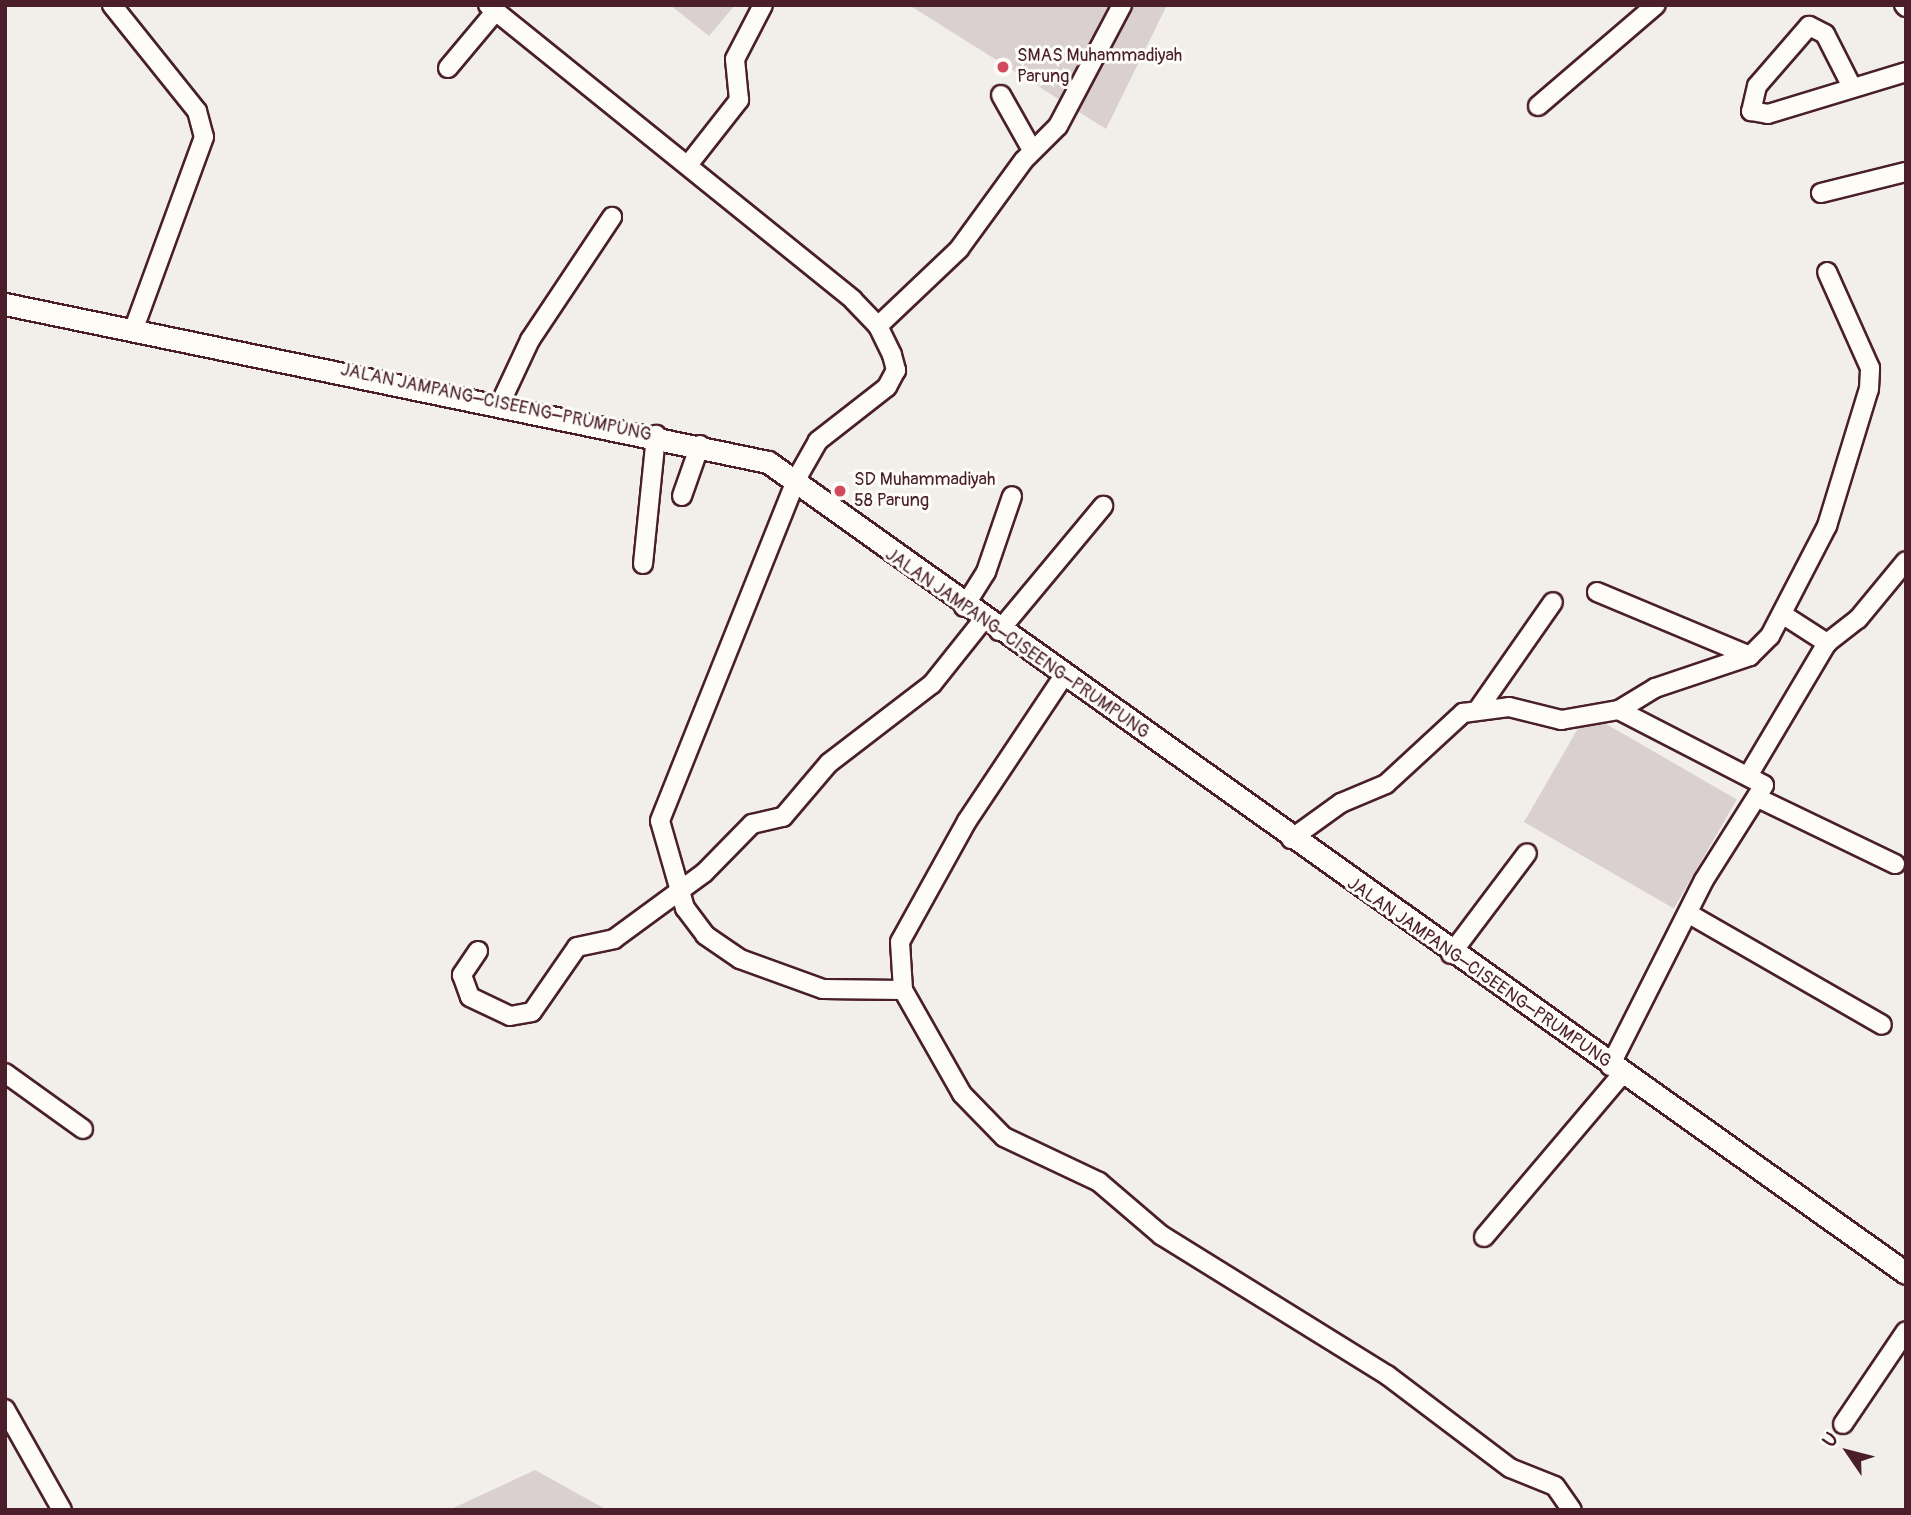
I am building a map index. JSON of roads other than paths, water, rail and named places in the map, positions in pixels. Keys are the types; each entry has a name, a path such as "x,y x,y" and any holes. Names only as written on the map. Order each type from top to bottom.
{"main road":[{"name":"JALAN JAMPANG–CISEENG–PRUMPUNG","path":"5,304 656,435 768,462 797,478 964,607 1451,954 1906,1273"}],"street":[{"path":"113,5 197,111 204,136 134,328"},
{"path":"688,165 739,100 736,59 763,5"},
{"path":"878,326 959,249 1032,150 1065,116 1122,5"},
{"path":"1538,106 1656,5"},
{"path":"448,68 491,8 688,165 878,326 895,370 887,387 818,441 797,478 664,802 661,832 676,892 705,935 780,978 823,989 903,990"},
{"path":"1852,87 1825,34 1809,26 1757,86 1751,111 1763,116 1906,72"},
{"path":"1001,95 1032,150"},
{"path":"1821,193 1906,172"},
{"path":"500,404 530,340 612,217"},
{"path":"1291,839 1341,803 1386,784 1448,720 1479,708 1508,707 1561,720 1619,709 1655,688 1750,656 1782,614 1827,526 1869,389 1870,368 1827,272"},
{"path":"643,564 656,435"},
{"path":"682,496 700,445"},
{"path":"964,607 991,560 1012,495"},
{"path":"478,951 462,975 465,992 492,1010 526,1015 576,947 614,939 676,892 752,824 783,817 829,763 918,698 991,626 1103,506"},
{"path":"1748,776 1827,643 1858,619 1906,561"},
{"path":"1597,592 1750,656"},
{"path":"1479,708 1553,602"},
{"path":"1782,614 1827,643"},
{"path":"1063,677 908,922 900,942 903,990 962,1094 1004,1137 1099,1182 1161,1235 1387,1375 1510,1468 1555,1486 1572,1510"},
{"path":"1484,1237 1616,1070 1691,915 1704,880 1760,799 1764,785 1619,709"},
{"path":"1760,799 1895,864"},
{"path":"1451,954 1528,853"},
{"path":"1691,915 1882,1025"},
{"path":"5,1073 83,1129"},
{"path":"1843,1424 1906,1331"},
{"path":"5,1409 62,1510"}],"place":[{"name":"SMAS Muhammadiyah Parung","path":"1003,67"},
{"name":"SD Muhammadiyah 58 Parung","path":"840,491"}]}
